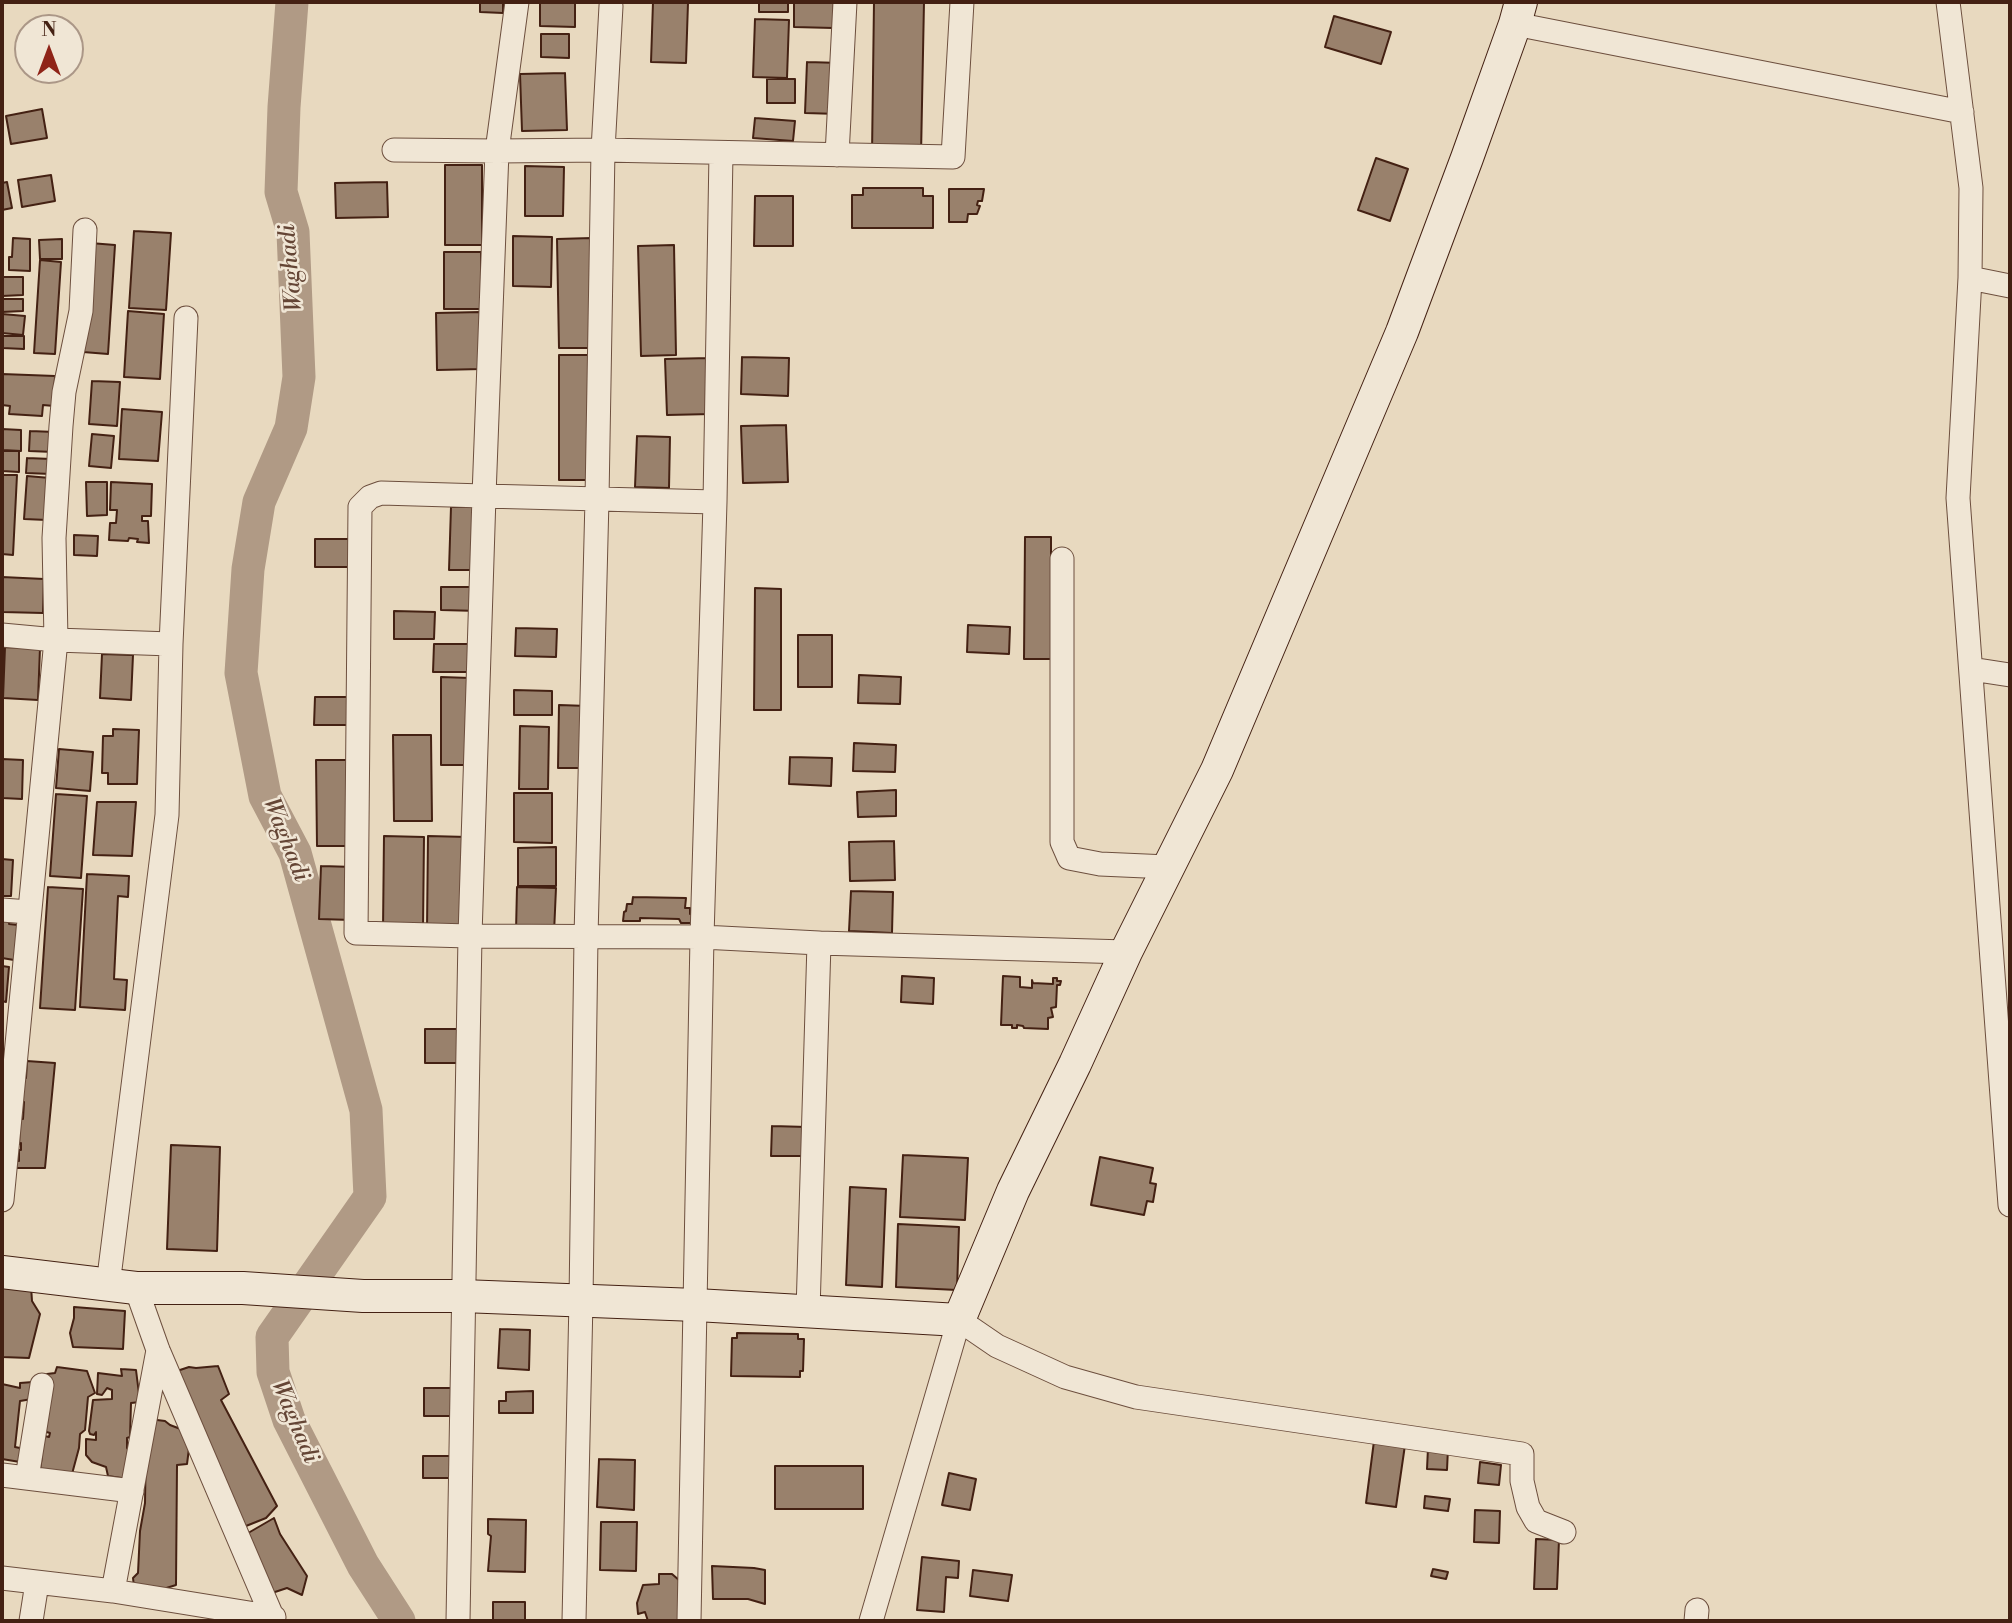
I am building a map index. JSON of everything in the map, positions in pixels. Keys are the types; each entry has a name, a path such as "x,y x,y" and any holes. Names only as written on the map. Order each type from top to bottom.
{"street":[{"path":"458,1621 470,936 484,496 497,151 517,2"},
{"path":"837,155 845,2"},
{"path":"394,150 603,150 953,157 962,2"},
{"path":"1948,2 1970,188 1970,278 1958,498 2010,1205"},
{"path":"574,1621 603,150 611,6"},
{"path":"871,1621 959,1320 1013,1191 1075,1064 1125,952 1217,770 1402,332 1518,13 1962,112"},
{"path":"689,1621 721,153"},
{"path":"2,1200 8,1070 29,912 56,640 54,538 61,426 64,392 81,311 85,230"},
{"path":"1970,278 2010,286"},
{"path":"186,318 171,645 167,815 122,1286 158,1350 274,1619"},
{"path":"715,502 381,493 370,497 360,507 356,933 702,937 1125,952"},
{"path":"1062,559 1062,842 1069,858 1100,864 1168,867"},
{"path":"2,635 171,645"},
{"path":"1971,670 2010,675"},
{"path":"2,911 29,912"},
{"path":"808,1311 819,943"},
{"path":"2,1272 122,1286 243,1288 363,1296 581,1300 959,1320 997,1346 1065,1377 1136,1397 1522,1454 1522,1481 1528,1507 1536,1521 1564,1532"},
{"path":"113,1591 158,1350"},
{"path":"27,1478 42,1385"},
{"path":"2,1475 132,1490"},
{"path":"2,1578 113,1591 274,1619"},
{"path":"31,1621 37,1583"}],"building":[{"path":"480,2 503,2 503,13 480,12"},
{"path":"540,2 575,2 575,27 540,26"},
{"path":"653,2 688,3 686,63 651,62"},
{"path":"759,2 788,2 788,12 759,12"},
{"path":"794,2 834,2 833,28 794,27"},
{"path":"874,2 924,2 921,155 872,154"},
{"path":"1334,16 1391,32 1381,64 1325,47"},
{"path":"755,19 789,20 787,78 753,77"},
{"path":"541,34 569,34 569,58 541,57"},
{"path":"807,62 841,63 839,114 805,113"},
{"path":"565,73 567,130 522,131 520,74"},
{"path":"767,79 795,79 795,103 767,103"},
{"path":"42,109 47,138 11,144 6,116"},
{"path":"755,118 795,121 793,141 753,138"},
{"path":"1376,158 1408,169 1390,221 1358,210"},
{"path":"445,165 482,165 482,245 445,245"},
{"path":"525,166 564,167 563,216 525,216"},
{"path":"51,175 55,201 22,207 18,180"},
{"path":"7,182 12,208 2,210 2,183"},
{"path":"387,182 388,217 336,218 335,183"},
{"path":"863,188 923,188 923,196 933,196 933,228 852,228 852,195 863,195"},
{"path":"949,189 984,189 982,201 978,201 977,205 980,206 977,214 968,214 967,222 949,222"},
{"path":"755,196 793,196 793,246 754,246"},
{"path":"134,231 171,233 166,310 129,308"},
{"path":"513,236 552,237 551,287 513,286"},
{"path":"13,238 30,239 30,271 9,270"},
{"path":"592,238 595,348 559,348 557,239"},
{"path":"62,239 62,259 40,259 39,240"},
{"path":"90,243 115,245 108,354 83,352"},
{"path":"674,245 676,355 641,356 638,246"},
{"path":"444,252 481,252 481,309 444,309"},
{"path":"40,260 61,262 55,354 34,353"},
{"path":"2,277 23,277 23,295 2,296"},
{"path":"2,299 23,299 23,311 2,312"},
{"path":"128,311 164,314 160,379 124,377"},
{"path":"481,312 482,369 437,370 436,313"},
{"path":"2,314 25,316 23,335 2,333"},
{"path":"2,336 24,336 24,349 2,348"},
{"path":"559,355 596,355 595,480 559,480"},
{"path":"742,357 789,358 788,396 741,394"},
{"path":"710,358 712,414 667,415 665,359"},
{"path":"2,374 55,376 54,406 43,405 42,416 9,414 10,406 2,405"},
{"path":"92,381 120,382 117,426 89,424"},
{"path":"122,409 162,412 158,461 119,459"},
{"path":"786,425 788,482 743,483 741,426"},
{"path":"2,429 21,430 21,451 2,450"},
{"path":"30,431 55,432 54,452 29,451"},
{"path":"92,434 114,436 111,468 89,466"},
{"path":"637,436 670,437 669,488 635,487"},
{"path":"2,451 19,451 19,472 2,471"},
{"path":"27,458 51,459 51,474 26,473"},
{"path":"2,475 17,475 13,555 2,554"},
{"path":"27,476 50,478 47,520 24,519"},
{"path":"86,482 107,482 107,515 87,516"},
{"path":"111,482 152,484 151,516 142,516 142,521 148,521 149,543 129,538 128,541 109,540 110,523 116,523 117,510 110,510"},
{"path":"451,507 478,507 476,570 449,570"},
{"path":"74,535 98,536 97,556 74,555"},
{"path":"1025,537 1051,537 1051,659 1024,659"},
{"path":"315,539 356,539 356,567 315,567"},
{"path":"2,577 44,579 43,613 2,612"},
{"path":"441,587 479,587 479,611 441,610"},
{"path":"755,588 781,589 781,710 754,710"},
{"path":"394,611 435,612 434,639 394,639"},
{"path":"968,625 1010,627 1009,654 967,652"},
{"path":"516,628 557,629 556,657 515,656"},
{"path":"798,635 832,635 832,687 798,687"},
{"path":"434,644 474,644 474,672 433,672"},
{"path":"5,647 40,648 38,700 3,698"},
{"path":"102,654 133,655 131,700 100,698"},
{"path":"859,675 901,677 900,704 858,703"},
{"path":"441,677 470,678 469,765 441,765"},
{"path":"514,690 552,691 552,715 514,715"},
{"path":"315,697 356,697 356,725 314,725"},
{"path":"559,705 588,706 587,768 558,768"},
{"path":"520,726 549,727 548,789 519,789"},
{"path":"113,729 139,730 137,784 108,784 108,773 102,773 103,736 113,736"},
{"path":"393,735 431,735 432,821 394,821"},
{"path":"854,743 896,745 895,772 853,771"},
{"path":"59,749 93,752 90,791 56,788"},
{"path":"790,757 832,758 831,786 789,784"},
{"path":"2,759 23,760 22,799 2,798"},
{"path":"316,760 354,760 355,846 317,846"},
{"path":"896,790 896,816 858,817 857,792"},
{"path":"514,793 552,793 552,843 514,842"},
{"path":"56,794 87,796 81,878 50,876"},
{"path":"97,802 136,802 132,856 93,855"},
{"path":"384,836 424,837 423,929 383,929"},
{"path":"428,836 468,837 467,929 427,929"},
{"path":"894,841 895,880 850,881 849,842"},
{"path":"556,847 556,886 518,886 518,848"},
{"path":"2,859 13,860 11,896 2,896"},
{"path":"321,866 354,867 352,920 319,919"},
{"path":"87,874 129,876 128,897 118,896 114,979 127,980 125,1010 80,1007"},
{"path":"48,887 83,889 75,1010 40,1008"},
{"path":"517,887 556,888 554,933 516,931"},
{"path":"851,891 893,892 892,933 849,931"},
{"path":"633,897 686,898 685,908 690,908 690,914 696,914 696,923 681,923 679,919 640,918 640,921 623,921 627,904 632,904"},
{"path":"2,917 10,918 9,924 18,925 14,960 2,958"},
{"path":"2,966 9,967 6,1002 2,1001"},
{"path":"902,976 934,978 933,1004 901,1002"},
{"path":"1003,976 1020,977 1020,987 1032,988 1032,980 1033,983 1053,984 1053,978 1061,981 1060,985 1057,985 1056,1007 1051,1008 1053,1017 1048,1018 1048,1029 1001,1025"},
{"path":"425,1029 462,1029 462,1063 425,1063"},
{"path":"27,1061 55,1063 45,1168 16,1168 21,1150 20,1119 23,1119 23,1080 26,1078"},
{"path":"772,1126 807,1127 807,1156 771,1156"},
{"path":"171,1145 220,1147 217,1251 167,1249"},
{"path":"903,1155 968,1158 965,1220 900,1217"},
{"path":"1100,1157 1153,1168 1150,1183 1156,1184 1153,1202 1147,1201 1144,1215 1091,1205"},
{"path":"850,1187 886,1189 882,1287 846,1285"},
{"path":"898,1224 959,1227 957,1290 896,1287"},
{"path":"31,1286 32,1301 40,1314 29,1358 2,1357 2,1287"},
{"path":"74,1307 125,1311 123,1349 73,1347 70,1333"},
{"path":"500,1329 530,1330 529,1370 498,1368"},
{"path":"737,1333 798,1334 798,1339 804,1339 803,1371 800,1371 800,1377 731,1376 732,1338 737,1338"},
{"path":"218,1366 229,1394 221,1400 277,1506 266,1518 241,1528 174,1372 189,1367"},
{"path":"57,1367 87,1371 95,1393 88,1397 85,1430 80,1434 72,1474 40,1469 42,1456 36,1455 40,1435 49,1437 50,1433 43,1431 47,1374 55,1373"},
{"path":"121,1369 136,1370 140,1402 131,1403 130,1437 127,1438 128,1479 108,1476 106,1467 92,1462 86,1455 86,1439 96,1440 96,1432 94,1435 89,1431 93,1400 112,1399 112,1390 107,1388 102,1395 97,1394 98,1373 122,1376"},
{"path":"33,1382 32,1399 20,1401 15,1447 20,1448 20,1462 2,1459 2,1384 20,1388 20,1383"},
{"path":"424,1388 460,1388 460,1416 424,1416"},
{"path":"533,1391 533,1413 499,1413 499,1401 506,1401 506,1392"},
{"path":"149,1419 165,1421 191,1433 187,1464 177,1465 176,1585 160,1590 134,1587 133,1578 138,1573"},
{"path":"1374,1441 1405,1445 1396,1507 1366,1503"},
{"path":"1428,1448 1448,1448 1447,1470 1427,1469"},
{"path":"423,1456 459,1456 459,1478 423,1478"},
{"path":"599,1459 635,1460 634,1510 597,1507"},
{"path":"1480,1462 1501,1465 1499,1485 1478,1483"},
{"path":"775,1466 863,1466 863,1509 775,1509"},
{"path":"949,1473 976,1479 970,1510 942,1505"},
{"path":"1425,1496 1450,1499 1448,1511 1424,1508"},
{"path":"1475,1510 1500,1511 1499,1543 1474,1542"},
{"path":"274,1518 280,1534 307,1576 302,1595 287,1588 269,1594 243,1536"},
{"path":"488,1519 526,1520 525,1572 488,1571 491,1536 488,1534"},
{"path":"601,1522 637,1522 636,1571 600,1570"},
{"path":"1536,1539 1559,1540 1557,1589 1534,1589"},
{"path":"922,1557 959,1561 958,1578 946,1577 944,1612 917,1610"},
{"path":"712,1566 765,1570 765,1604 748,1599 713,1599"},
{"path":"1433,1569 1448,1572 1446,1579 1431,1576"},
{"path":"973,1570 1012,1575 1008,1601 970,1596"},
{"path":"659,1574 672,1574 680,1581 681,1621 648,1621 645,1612 638,1614 637,1603 643,1585 659,1584"},
{"path":"493,1602 525,1602 525,1621 493,1621"}],"waterway":[{"name":"Waghadi","path":"292,2 281,192 293,232 299,377 291,428 259,502 248,569 241,673 265,796 295,853 366,1110 370,1197 272,1337 273,1372 289,1420 363,1565 399,1621"}]}
